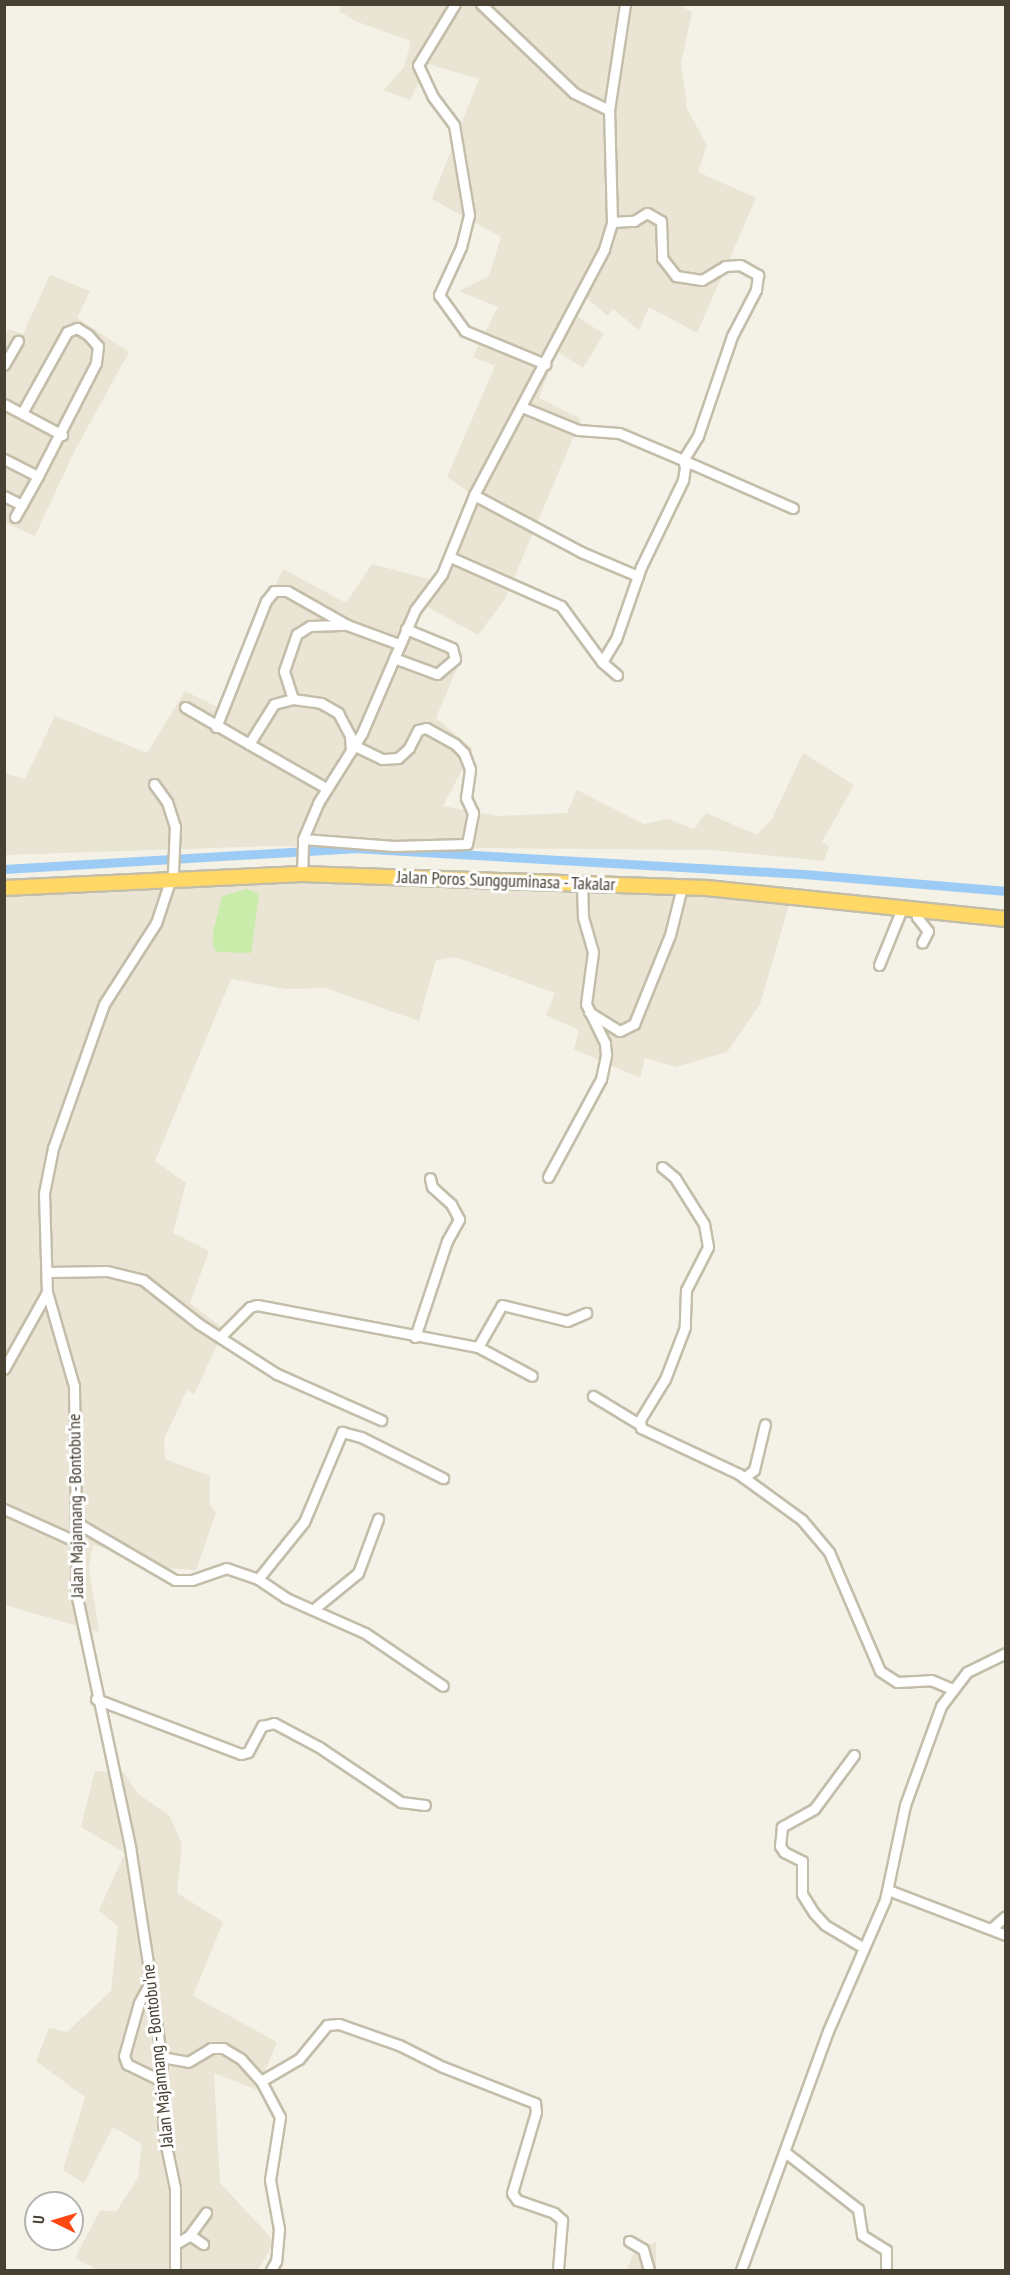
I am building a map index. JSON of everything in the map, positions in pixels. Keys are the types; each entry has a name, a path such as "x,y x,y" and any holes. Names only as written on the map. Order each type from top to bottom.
{"highway":[{"name":"Jalan Poros Sungguminasa - Takalar","path":"4,888 301,869 681,887 910,907 1005,919"}],"street":[{"path":"455,4 418,65 433,97 454,124 469,215 461,247 439,295 465,331 545,363"},
{"path":"481,4 574,93 609,110"},
{"path":"301,869 303,842 326,788 353,749 406,629 450,557 474,495 604,249 612,222 609,110 625,4"},
{"path":"603,662 616,639 638,576 683,480 683,460 698,436 732,336 756,290 758,275 740,265 725,266 702,280 676,276 662,258 661,221 647,213 634,221 612,222"},
{"path":"15,517 62,435 98,354 98,346 82,330 70,329 64,336 22,413"},
{"path":"4,365 18,341"},
{"path":"4,404 62,435"},
{"path":"522,407 578,430 619,433 793,508"},
{"path":"4,459 38,476"},
{"path":"474,495 581,552 638,576"},
{"path":"4,496 22,505"},
{"path":"450,557 561,606 603,662 617,675"},
{"path":"216,728 266,601 274,591 287,591 347,625 399,644"},
{"path":"293,699 284,671 297,634 310,626 347,625"},
{"path":"394,658 437,674 450,668 455,659 452,648 406,629"},
{"path":"249,744 270,707 293,699 321,703 338,713 350,736 353,749"},
{"path":"185,706 216,728 326,788"},
{"path":"303,842 394,846 467,843 473,813 466,798 470,769 465,753 455,744 426,728 418,730 409,748 398,758 382,759 353,749"},
{"name":"Jalan Majannang - Bontobu'ne","path":"153,784 171,810 176,826 172,876 156,923 109,993 53,1148 44,1193 49,1272 47,1292 74,1386 77,1597 96,1699 130,1847 151,1981 162,2057 160,2080 164,2136 175,2188 175,2271"},
{"path":"548,1177 604,1066 605,1043 587,1011 587,976 593,952 583,916 582,884"},
{"path":"587,1011 620,1031 634,1024 670,935 681,887"},
{"path":"879,965 910,907 928,931 922,944"},
{"path":"639,1424 665,1379 685,1327 686,1290 708,1247 704,1224 675,1178 662,1167"},
{"path":"415,1337 447,1242 459,1219 451,1204 432,1187 430,1178"},
{"path":"49,1272 107,1271 143,1280 220,1337 277,1374 381,1420"},
{"path":"4,1369 47,1292"},
{"path":"220,1337 250,1306 257,1305 415,1337 478,1347 532,1376"},
{"path":"478,1347 502,1305 567,1322 586,1313"},
{"path":"593,1396 639,1424 652,1435 744,1478 802,1520 829,1552 880,1671 897,1682 931,1680 952,1689"},
{"path":"744,1478 754,1470 765,1424"},
{"path":"258,1579 304,1522 342,1432 361,1437 443,1478"},
{"path":"4,1509 77,1542"},
{"path":"315,1608 358,1573 378,1519"},
{"path":"77,1523 175,1580 192,1580 226,1568 258,1579 286,1598 315,1608 398,1653 443,1686"},
{"path":"741,2271 862,1947 888,1890 905,1805 941,1706 967,1672 1005,1653"},
{"path":"96,1699 241,1754 248,1752 262,1726 274,1723 319,1747 401,1802 425,1805"},
{"path":"854,1755 813,1809 782,1827 780,1845 784,1852 802,1861 802,1894 814,1913 825,1925 862,1947"},
{"path":"888,1890 992,1928 1005,1935"},
{"path":"992,1928 1005,1916"},
{"path":"151,1981 139,2003 124,2056 127,2064 160,2080"},
{"path":"261,2081 299,2058 322,2028 333,2023 399,2045 443,2067 535,2103 536,2112 512,2193 517,2200 554,2213 561,2220 558,2271"},
{"path":"162,2057 188,2062 211,2048 223,2048 241,2059 270,2092 280,2117 270,2180 279,2229 276,2261 271,2271"},
{"path":"785,2152 858,2209 862,2235 884,2246 886,2267"},
{"path":"176,2244 190,2235 206,2213"},
{"path":"190,2235 203,2244"},
{"path":"629,2241 643,2249 649,2271"}],"shaded area":[{"path":"677,4 692,12 681,62 687,109 707,145 698,172 756,198 697,333 649,307 639,330 613,309 608,316 584,296 573,314 604,334 583,368 557,351 539,398 581,419 505,599 478,635 428,607 421,609 414,628 463,654 436,718 473,749 443,806 497,816 567,813 577,790 644,824 668,819 694,829 706,813 757,835 772,819 803,753 854,785 822,842 829,846 824,861 713,850 271,846 5,855 4,773 25,779 55,716 147,753 185,691 217,707 283,569 346,603 372,564 436,581 476,497 447,477 495,366 473,357 498,307 459,291 489,276 501,237 432,199 479,79 428,64 410,100 384,90 404,67 411,41 355,21 339,11 341,5"},
{"path":"50,275 90,291 77,318 129,352 74,452 35,536 5,522 5,334 8,329 23,334"},
{"path":"286,867 792,895 760,1004 727,1052 676,1067 645,1058 640,1078 574,1049 579,1030 546,1015 555,993 455,957 436,960 419,1021 326,988 286,989 231,979 155,1161 186,1183 173,1233 209,1251 190,1303 224,1329 194,1395 187,1390 164,1439 165,1459 210,1476 210,1505 216,1513 196,1570 168,1568 93,1545 89,1567 99,1632 5,1605 5,887"},
{"path":"95,1771 124,1773 138,1794 169,1815 182,1844 177,1893 223,1922 193,1996 277,2042 257,2090 214,2073 220,2183 275,2242 258,2270 98,2270 75,2258 79,2251 84,2251 84,2241 100,2210 116,2212 138,2178 142,2144 113,2127 84,2183 63,2170 85,2097 36,2061 49,2028 67,2032 111,1991 118,1927 99,1910 125,1853 81,1827"},
{"path":"656,2242 656,2270 627,2270 635,2249"}],"green space":[{"path":"247,889 259,894 251,953 218,952 213,947 213,932 222,896"}],"waterway":[{"path":"4,869 353,848 804,874 1006,891"}]}
